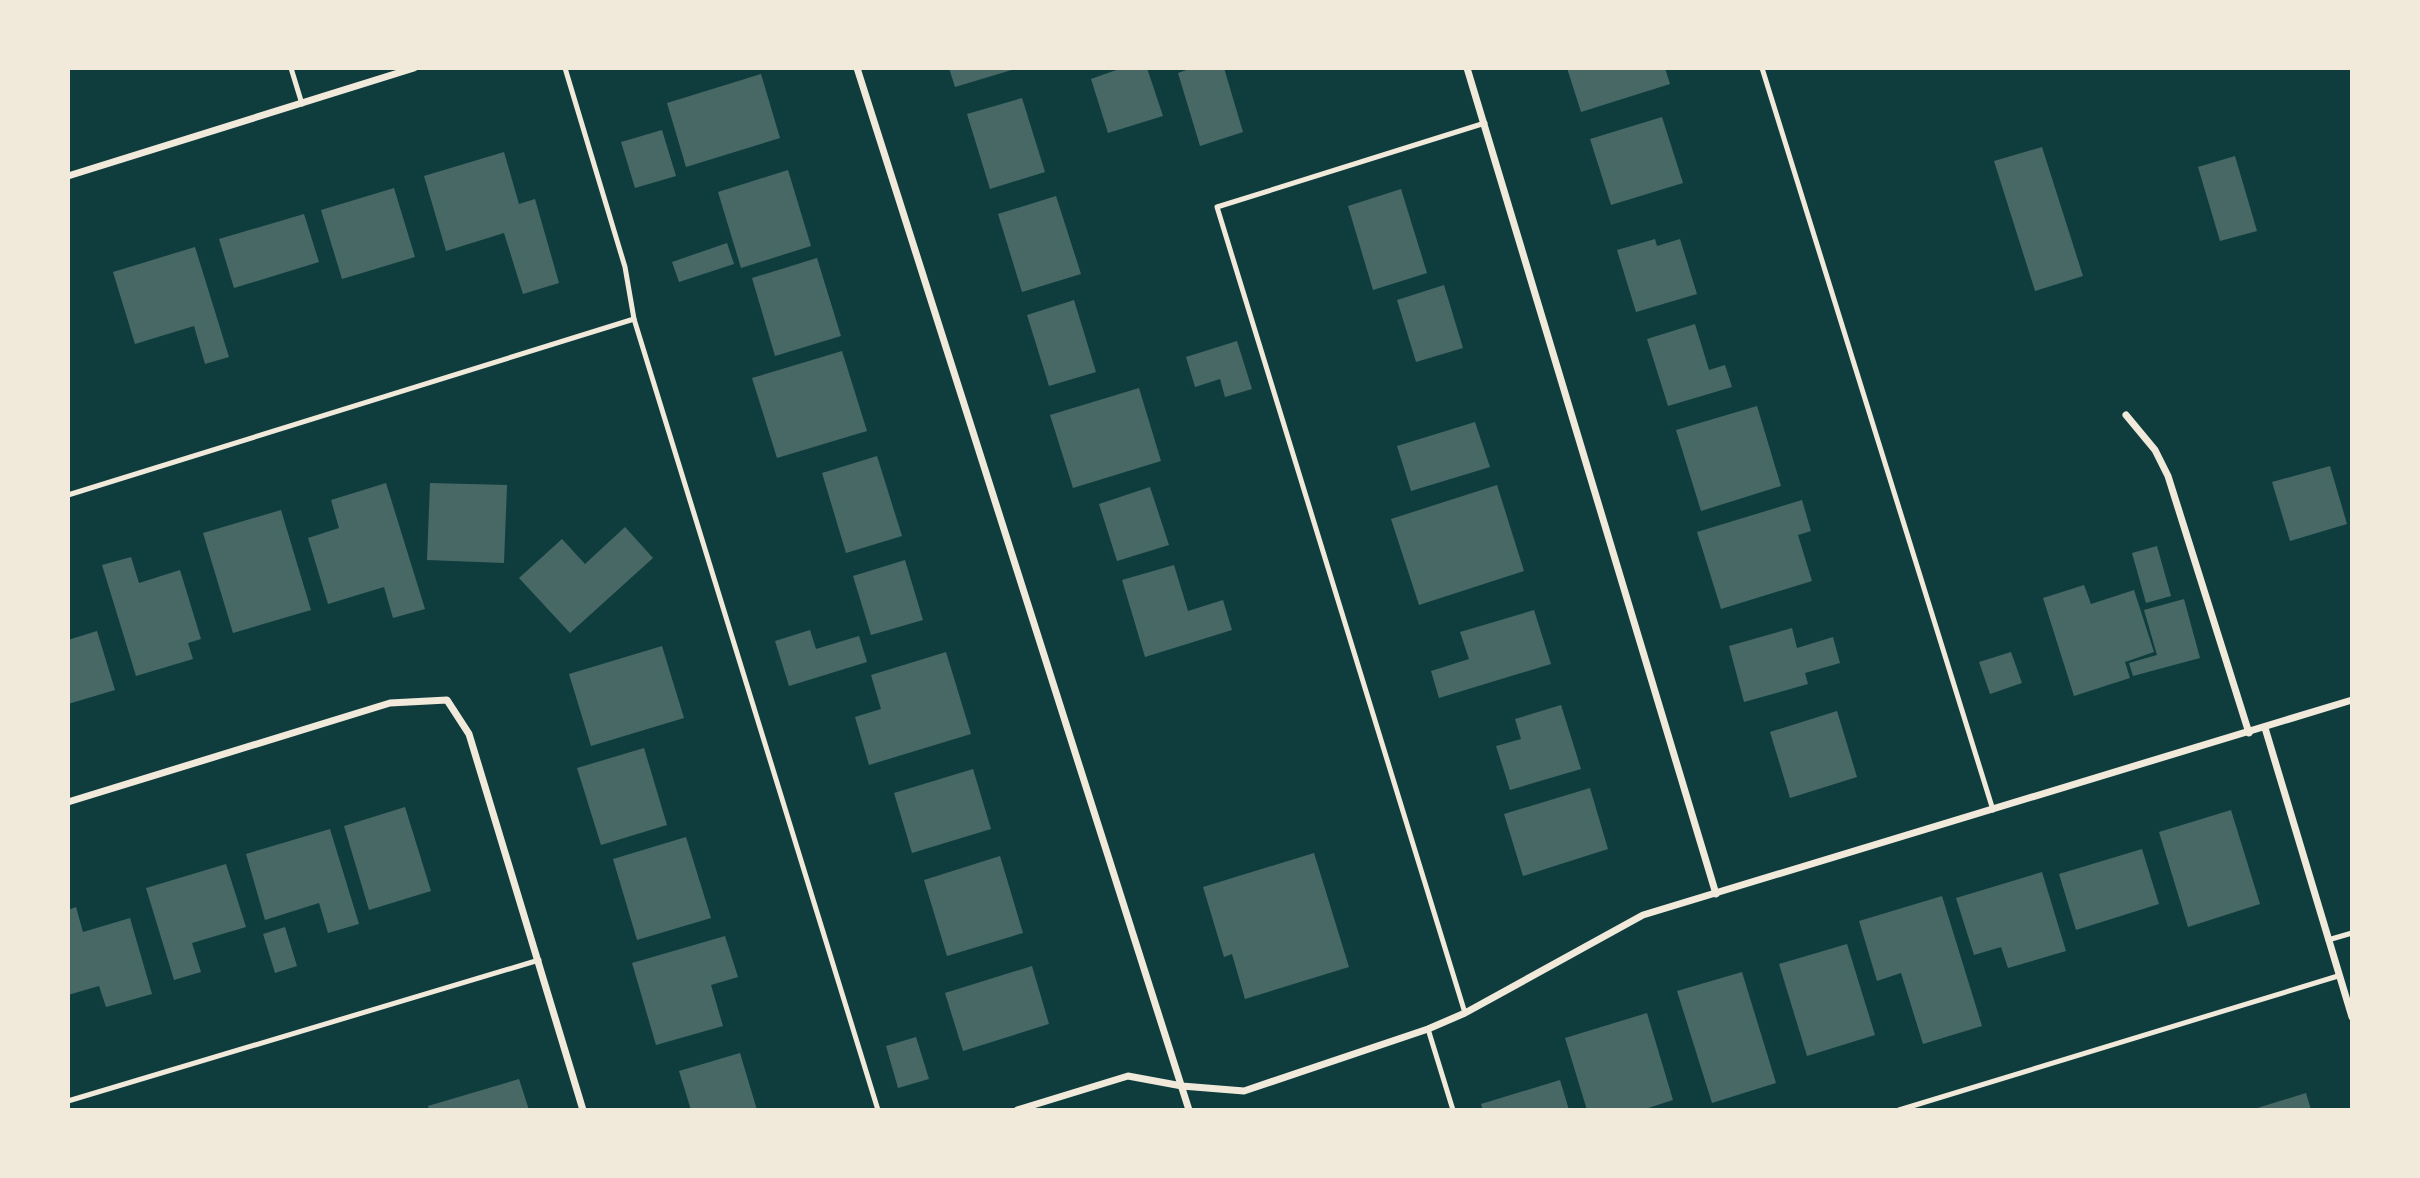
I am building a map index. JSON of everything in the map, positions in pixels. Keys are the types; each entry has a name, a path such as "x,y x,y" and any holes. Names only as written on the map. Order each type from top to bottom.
{"street":[{"path":"68,176 414,68"},
{"path":"858,68 1189,1110"},
{"path":"1467,68 1716,894"},
{"path":"2126,415 2155,450 2168,476 2249,733"},
{"path":"68,802 390,703 447,700 469,734 583,1110"},
{"path":"1017,1110 1128,1076 1182,1086 1244,1091 1428,1029 1465,1013 1643,915 2352,700"},
{"path":"2265,728 2352,1017"}],"lane":[{"path":"290,68 302,104"},
{"path":"565,68 625,267 634,319 878,1110"},
{"path":"1762,68 1993,810"},
{"path":"1465,1013 1217,207 1485,123"},
{"path":"68,495 634,319"},
{"path":"2328,940 2352,933"},
{"path":"68,1101 539,960"},
{"path":"1899,1110 2338,976"},
{"path":"1428,1029 1453,1110"}],"building":[{"path":"949,68 1015,68 1015,69 955,87"},
{"path":"1122,68 1147,68 1163,116 1108,133 1091,79"},
{"path":"1192,68 1224,68 1243,132 1200,146 1178,73"},
{"path":"1567,68 1665,68 1670,84 1581,112"},
{"path":"761,74 780,138 686,167 667,103"},
{"path":"1022,98 1045,172 990,189 967,114"},
{"path":"1662,117 1683,183 1611,205 1590,139"},
{"path":"662,130 676,176 635,188 621,142"},
{"path":"2042,147 2083,276 2035,291 1994,161"},
{"path":"504,152 519,204 535,199 559,283 523,294 504,233 446,251 424,176"},
{"path":"2235,156 2257,231 2220,241 2198,167"},
{"path":"788,170 811,246 741,268 718,192"},
{"path":"394,188 415,257 342,279 321,210"},
{"path":"1401,189 1427,273 1373,290 1348,206"},
{"path":"1056,196 1081,274 1022,292 998,214"},
{"path":"304,214 319,262 234,288 219,239"},
{"path":"1655,239 1657,246 1680,239 1697,294 1636,312 1617,250"},
{"path":"727,243 734,264 679,282 672,262"},
{"path":"195,247 229,357 205,364 194,326 135,344 113,272"},
{"path":"817,258 841,336 775,356 752,278"},
{"path":"1444,285 1463,348 1416,362 1397,300"},
{"path":"1074,300 1096,372 1049,386 1027,315"},
{"path":"1695,324 1709,370 1725,365 1732,387 1668,406 1647,339"},
{"path":"1237,341 1252,389 1225,397 1220,379 1195,387 1186,357"},
{"path":"842,351 867,431 777,458 752,378"},
{"path":"1139,388 1161,461 1073,488 1050,415"},
{"path":"1757,406 1781,486 1701,511 1676,430"},
{"path":"1475,422 1490,467 1411,491 1397,446"},
{"path":"877,456 902,536 846,553 822,473"},
{"path":"2330,466 2347,524 2290,541 2272,482"},
{"path":"386,483 425,609 393,618 384,587 328,604 308,538 339,528 331,500"},
{"path":"430,483 507,485 504,563 427,560"},
{"path":"1497,485 1524,571 1419,605 1391,519"},
{"path":"1150,487 1169,545 1117,561 1099,504"},
{"path":"1802,500 1811,531 1798,535 1812,581 1721,609 1697,532"},
{"path":"281,510 311,610 233,633 203,533"},
{"path":"625,527 653,558 570,633 519,578 562,539 585,564"},
{"path":"2157,546 2171,596 2146,603 2132,553"},
{"path":"131,557 139,583 180,570 201,639 188,643 193,659 136,676 102,565"},
{"path":"905,560 923,620 871,635 853,576"},
{"path":"1174,565 1188,611 1223,600 1232,630 1145,657 1122,580"},
{"path":"2084,585 2091,604 2134,590 2154,652 2125,662 2130,678 2074,696 2043,598"},
{"path":"2184,599 2200,658 2133,676 2129,663 2157,655 2144,610"},
{"path":"1534,610 1551,664 1439,698 1431,671 1469,659 1460,632"},
{"path":"1792,628 1797,648 1833,637 1840,663 1805,673 1808,684 1744,702 1729,646"},
{"path":"810,630 816,649 859,636 867,662 789,686 775,641"},
{"path":"97,631 115,690 68,704 68,640"},
{"path":"662,646 684,718 591,746 569,674"},
{"path":"946,652 971,734 869,765 855,717 881,709 871,675"},
{"path":"2011,652 2022,683 1990,694 1979,662"},
{"path":"1561,705 1581,769 1510,790 1496,746 1521,739 1515,719"},
{"path":"1837,711 1857,777 1790,798 1770,732"},
{"path":"644,748 667,825 601,845 577,768"},
{"path":"973,769 991,829 912,853 894,793"},
{"path":"1590,788 1608,849 1523,876 1504,814"},
{"path":"405,807 431,891 369,910 344,826"},
{"path":"2231,810 2260,904 2188,927 2159,832"},
{"path":"330,829 359,924 328,933 319,903 265,920 246,854"},
{"path":"686,837 711,918 637,940 613,859"},
{"path":"2142,849 2159,904 2076,930 2059,874"},
{"path":"1314,853 1349,967 1245,999 1232,954 1224,957 1203,887"},
{"path":"1000,856 1023,933 947,956 924,880"},
{"path":"226,864 246,927 192,943 201,972 174,980 146,888"},
{"path":"2042,872 2066,951 2008,968 2001,947 1974,955 1956,898"},
{"path":"1942,896 1982,1026 1923,1044 1901,973 1877,981 1859,921"},
{"path":"76,907 83,932 130,918 152,994 106,1007 99,986 68,995 68,910"},
{"path":"285,927 297,966 275,973 263,934"},
{"path":"725,936 738,977 711,985 723,1026 656,1045 632,963"},
{"path":"1847,944 1875,1035 1807,1056 1779,964"},
{"path":"1032,966 1049,1024 963,1051 945,993"},
{"path":"1742,972 1776,1083 1712,1103 1677,991"},
{"path":"1647,1013 1673,1100 1642,1110 1587,1110 1565,1038"},
{"path":"916,1037 929,1079 898,1088 886,1046"},
{"path":"740,1053 757,1110 691,1110 679,1071"},
{"path":"519,1079 529,1110 429,1110 428,1106"},
{"path":"1560,1080 1569,1110 1483,1110 1481,1104"},
{"path":"2306,1093 2311,1110 2254,1110 2254,1109"}]}
